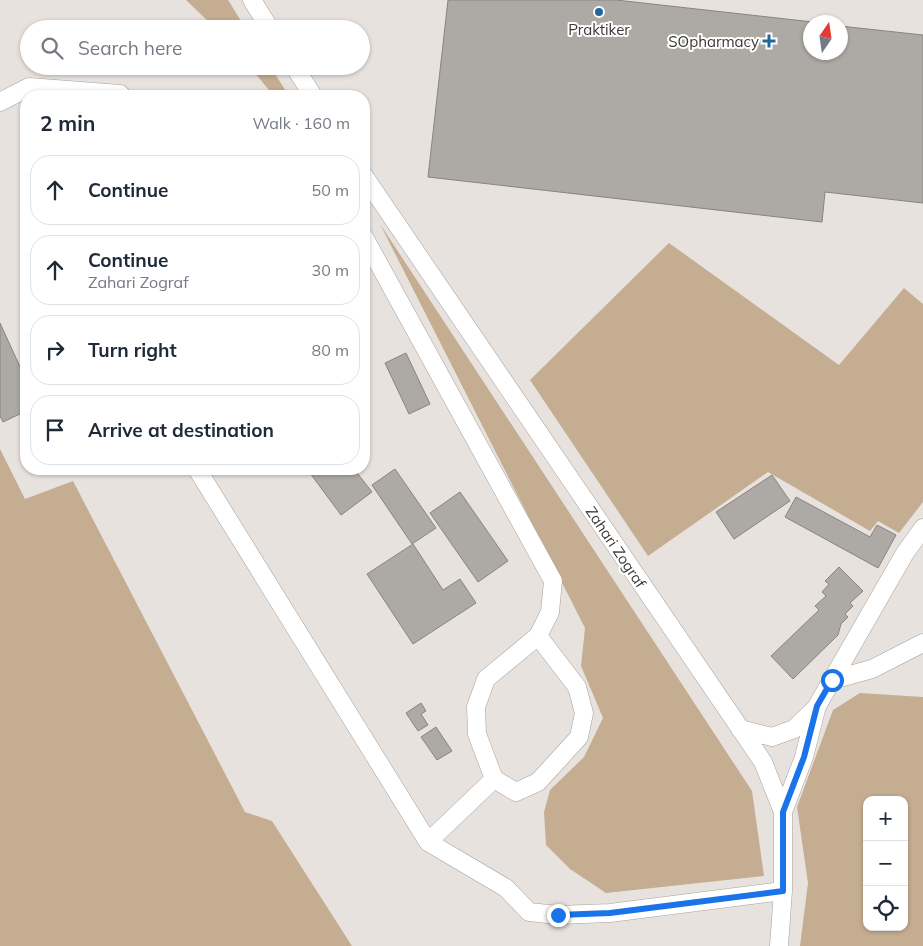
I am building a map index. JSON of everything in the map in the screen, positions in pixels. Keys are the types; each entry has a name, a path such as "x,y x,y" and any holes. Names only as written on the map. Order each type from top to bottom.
{"street":[{"path":"252,0 264,20"},
{"path":"300,75 309,90"},
{"path":"26,90 30,88 60,90"},
{"path":"0,102 20,93"},
{"name":"Zahari Zograf","path":"370,193 763,762 783,812 783,891 779,946"},
{"path":"370,248 553,581 550,612 538,636 486,679 476,707 477,734 494,779 516,792 538,782 579,737 584,713 577,687 538,636"},
{"path":"201,475 428,842 506,888 529,912 558,915 610,913 783,891"},
{"path":"740,729 772,737 794,729 817,706 905,553 923,528"},
{"path":"832,680 872,669 923,643"},
{"path":"783,812 804,757 817,706"},
{"path":"428,842 494,779"}],"shaded area":[{"path":"186,0 228,0 240,20 207,20"},
{"path":"256,75 276,75 285,90 269,90"},
{"path":"380,224 752,791 764,876 606,893 570,869 546,845 544,812 550,790 584,757 603,718 581,666 585,628"},
{"path":"669,243 839,365 904,288 923,304 923,502 899,533 878,521 870,531 768,472 648,556 530,380"},
{"path":"0,449 25,499 73,481 245,812 272,821 352,946 0,946"},
{"path":"860,693 923,697 923,946 800,946 808,883 797,807 833,710"}],"building":[{"path":"448,0 616,0 803,21 803,60 848,60 848,27 923,35 923,203 825,192 822,222 428,177"},
{"path":"0,323 20,367 20,414 3,422 0,416"},
{"path":"406,353 430,404 409,414 385,363"},
{"path":"395,469 436,528 412,544 372,485"},
{"path":"311,475 359,475 372,492 341,515"},
{"path":"772,475 790,501 734,539 716,512"},
{"path":"460,492 508,561 478,582 430,513"},
{"path":"796,497 870,537 877,525 896,535 878,568 785,517"},
{"path":"413,544 443,590 460,579 476,603 413,644 367,574"},
{"path":"839,567 863,591 850,603 853,606 845,614 848,617 841,624 838,635 793,679 771,656 819,610 815,606 826,596 822,592 829,584 825,581"},
{"path":"421,703 426,711 421,714 428,725 418,731 406,713"},
{"path":"436,727 452,751 437,760 421,737"}],"place":[{"name":"Praktiker","path":"599,12"},
{"name":"SOpharmacy","path":"769,41"}],"route":[{"path":"558,915 610,913 783,891 783,812 804,757 817,706 832,680"}]}
